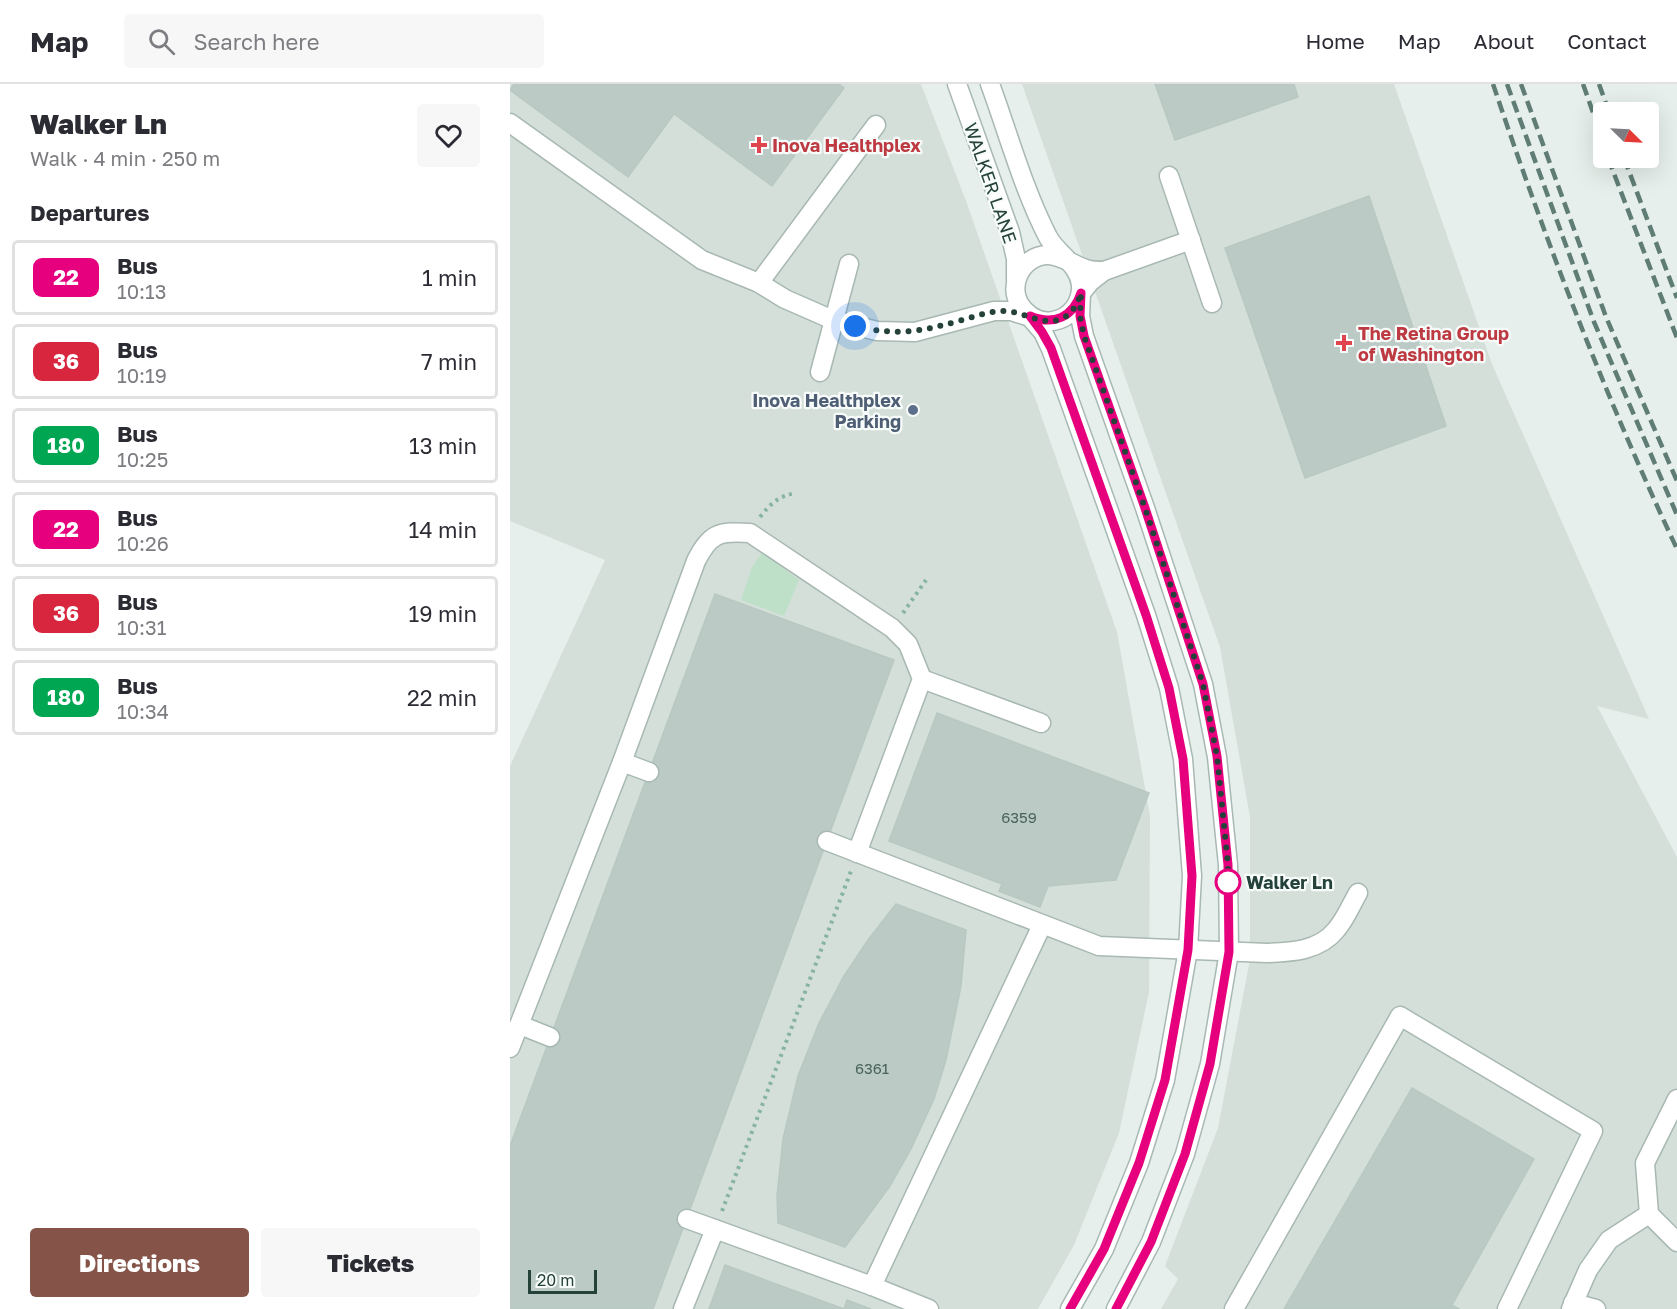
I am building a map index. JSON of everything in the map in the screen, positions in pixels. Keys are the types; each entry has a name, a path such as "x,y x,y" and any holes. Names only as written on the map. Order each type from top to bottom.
{"street":[{"name":"WALKER LANE","path":"957,84 1010,232 1016,259 1017,300 1042,332 1051,348 1146,615 1169,688 1183,759 1192,876 1188,950 1165,1080 1139,1163 1104,1249 1070,1309"},
{"name":"WALKER LANE","path":"990,84 1039,218 1050,241 1077,272 1081,282 1080,316 1084,336 1145,508 1203,684 1217,756 1228,865 1229,952 1210,1064 1185,1154 1151,1242 1116,1309"},
{"path":"510,123 702,260 759,283 784,299 833,320 877,332 915,332 994,311 1011,311 1040,320 1061,319 1071,313 1078,304 1081,293 1104,271 1191,240"},
{"path":"759,283 876,125"},
{"path":"1169,176 1212,303"},
{"name":"WALKER LANE","path":"1016,284 1021,270 1029,261 1038,256 1060,257 1070,263"},
{"path":"1070,263 1088,270 1104,271"},
{"path":"820,372 849,264"},
{"path":"994,311 1007,299 1016,284"},
{"path":"510,1048 622,762 696,561 704,545 715,536 728,531 750,533 892,628 908,644 922,679 857,853"},
{"path":"922,679 1041,723"},
{"path":"622,762 649,772"},
{"path":"827,841 1099,946 1229,952 1290,952 1312,948 1336,931 1358,893"},
{"path":"872,1286 1042,925"},
{"path":"1234,1309 1400,1016 1593,1131 1507,1309"},
{"path":"520,1025 550,1037"},
{"path":"1677,1099 1645,1163 1649,1214 1677,1242"},
{"path":"1596,1309 1572,1306 1588,1270 1609,1240 1649,1214"},
{"path":"687,1219 929,1309"},
{"path":"683,1309 715,1229"}],"path":[{"path":"750,533 771,502 783,495 796,493"},
{"path":"892,628 926,580"},
{"path":"715,1229 857,853"}],"shaded area":[{"path":"510,84 921,84 966,201 1117,632 1150,816 1149,992 1119,1133 1074,1245 1038,1309 510,1309 510,766 605,560 510,521"},
{"path":"1022,84 1394,84 1492,364 1649,719 1597,706 1677,857 1677,1309 1161,1309 1178,1279 1165,1266 1218,1128 1250,959 1250,817 1220,647"}],"green space":[{"path":"762,553 799,580 784,616 741,600 752,567"}],"building":[{"name":"Inova Healthplex","path":"514,84 839,84 844,88 772,186 674,114 628,177 510,90"},
{"path":"1155,84 1294,84 1298,97 1175,140"},
{"path":"1369,196 1446,426 1305,478 1225,248"},
{"path":"715,594 894,660 653,1309 510,1309 510,1146"},
{"path":"937,713 1149,793 1116,880 1048,886 1040,907 999,891 1002,884 889,841"},
{"path":"896,904 966,930 961,986 946,1060 934,1099 911,1149 890,1186 845,1247 778,1223 777,1196 783,1139 798,1076 819,1023 844,976"},
{"path":"1412,1088 1534,1159 1452,1305 1459,1309 1284,1309"},
{"path":"725,1265 844,1309 709,1309"},
{"path":"847,1300 871,1309 844,1309"}],"railway":[{"path":"1493,84 1578,319 1677,549"},
{"path":"1507,84 1594,322 1677,515"},
{"path":"1521,84 1606,317 1677,481"},
{"path":"1583,84 1593,113"},
{"path":"1599,84 1605,102"},
{"path":"1612,168 1677,338"},
{"path":"1628,168 1677,298"}],"bus line":[{"name":"22","path":"1070,1309 1104,1249 1139,1163 1165,1080 1188,950 1192,876 1183,759 1169,688 1146,615 1051,348 1030,316 1040,320 1061,319 1071,313 1078,304 1081,293 1080,316 1084,336 1145,508 1203,684 1217,756 1228,865 1229,952 1210,1064 1185,1154 1151,1242 1116,1309"}],"place":[{"name":"Inova Healthplex","path":"759,145"},
{"name":"The Retina Group of Washington","path":"1344,343"},
{"name":"Inova Healthplex Parking","path":"913,410"},
{"name":"Walker Ln","path":"1228,882"}],"route":[{"path":"855,326 877,332 915,332 994,311 1011,311 1051,321 1061,319 1071,313 1078,304 1081,293 1080,316 1084,336 1145,508 1203,684 1217,756 1228,865 1228,887 1228,882"}]}
